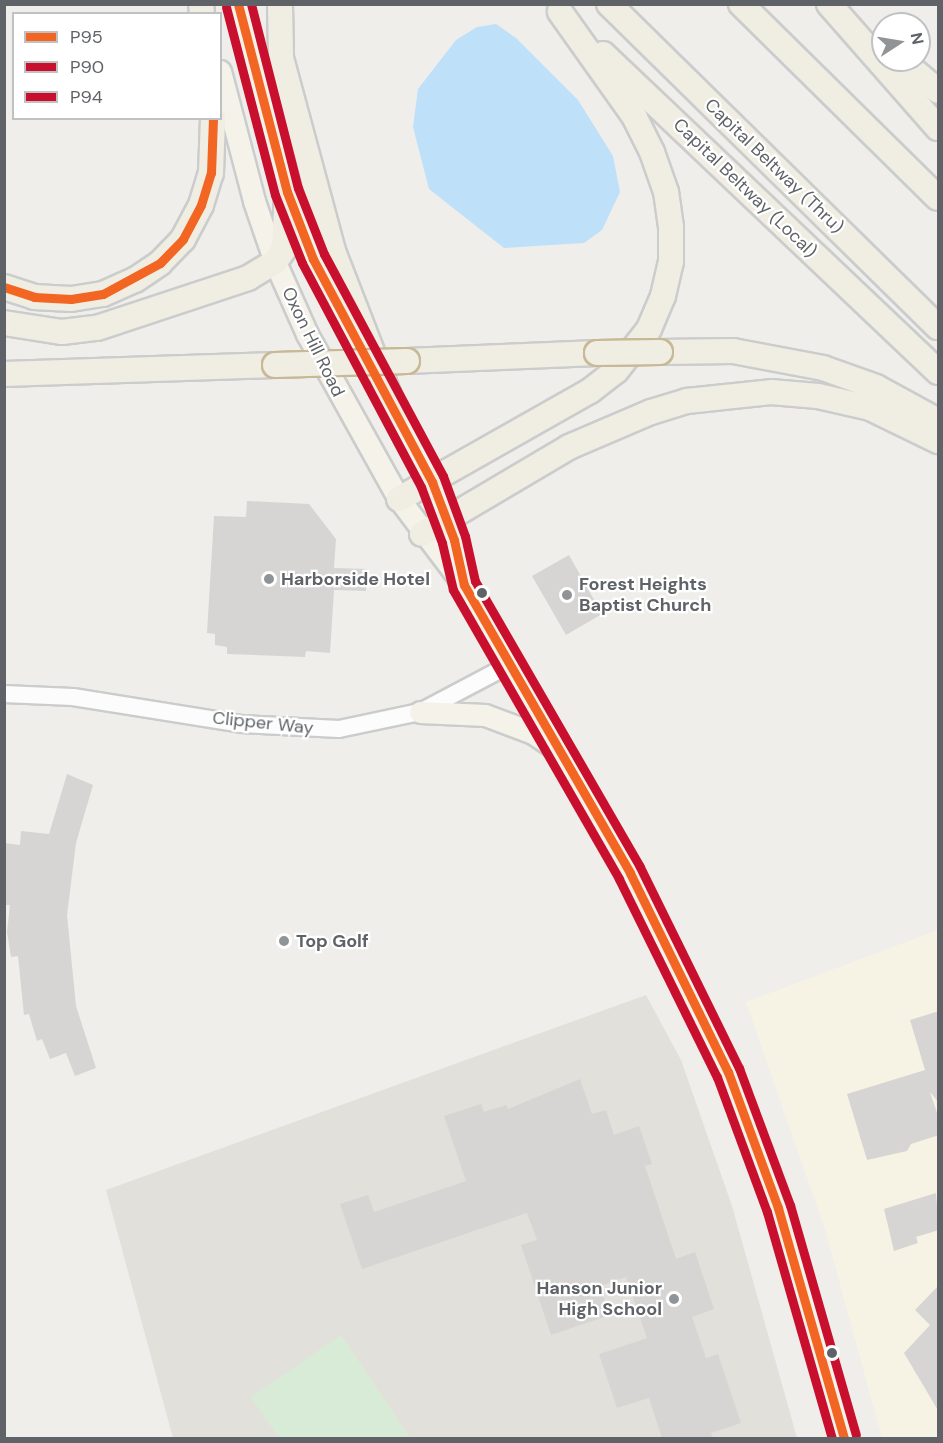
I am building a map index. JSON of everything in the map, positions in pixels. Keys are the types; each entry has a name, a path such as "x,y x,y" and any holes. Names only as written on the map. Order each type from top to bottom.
{"highway":[{"path":"280,4 281,58 330,242 397,416"},
{"name":"Capital Beltway (Thru)","path":"609,4 939,327"},
{"path":"741,4 939,198"},
{"path":"830,4 939,128"},
{"path":"834,4 871,35"},
{"path":"399,500 567,405 616,371 649,329 663,296 671,262 671,227 666,192 652,152 634,116 556,8"},
{"name":"Capital Beltway (Local)","path":"556,8 939,372"},
{"path":"916,72 939,91"},
{"path":"4,287 34,297 71,299 103,294 135,280 160,263 183,239 201,205 211,173 213,120"},
{"path":"4,323 53,331 97,328 248,278 275,262 284,249 288,228 287,192"},
{"path":"4,374 407,362 597,353 733,351 823,368 876,387 939,422"},
{"path":"422,534 608,428 687,401 730,394 818,396 870,408 939,441"}],"main road":[{"name":"Oxon Hill Road","path":"238,4 287,192 333,302 432,482 447,519 464,585"},
{"name":"Oxon Hill Road","path":"222,79 254,201 275,262 317,354 399,500 422,534 464,585 562,753 671,950 728,1072 778,1208 844,1438"},
{"path":"420,712 462,711 497,718 533,734 562,753"}],"street":[{"name":"Clipper Way","path":"4,694 38,693 291,728 339,729 420,712 509,664"}],"shaded area":[{"path":"938,930 938,1438 882,1438 825,1229 746,1002"},
{"path":"646,995 681,1060 732,1206 797,1438 173,1438 106,1190"}],"green space":[{"path":"341,1335 410,1438 279,1438 251,1397"}],"water":[{"path":"496,24 516,38 578,100 613,156 620,192 602,230 584,243 504,248 429,189 413,127 418,89 456,40 477,27"}],"building":[{"name":"Harborside Hotel","path":"247,501 309,504 336,539 334,568 367,569 366,591 334,590 330,653 306,651 305,657 227,654 227,647 215,645 215,634 207,633 214,516 246,517"},
{"name":"Forest Heights Baptist Church","path":"569,555 602,614 566,635 532,576"},
{"path":"67,774 93,785 76,843 67,915 76,1006 96,1068 75,1076 66,1053 50,1059 42,1039 37,1041 29,1014 24,1015 18,956 11,957 7,932 10,905 4,905 4,843 20,845 21,831 49,834"},
{"path":"939,1011 939,1103 930,1092 939,1119 939,1135 911,1144 907,1151 867,1160 847,1094 925,1070 910,1020"},
{"path":"580,1079 592,1114 606,1110 614,1135 639,1126 652,1164 645,1166 676,1259 695,1252 714,1309 692,1317 706,1358 718,1354 741,1423 711,1433 713,1438 662,1438 649,1398 617,1408 599,1354 647,1338 626,1277 600,1286 610,1315 551,1335 521,1245 537,1240 527,1213 362,1269 340,1204 368,1195 374,1212 466,1181 444,1116 481,1104 484,1112 506,1105 508,1109"},
{"path":"936,1193 939,1230 916,1237 918,1243 894,1251 884,1209"},
{"path":"939,1285 939,1412 904,1353 930,1325 915,1310"}],"transit line":[{"name":"P95","path":"238,4 287,192 313,259 432,482 454,540 464,585 630,873 728,1072 778,1208 844,1438"},
{"name":"P94","path":"251,4 298,188 324,254 443,476 465,536 475,581 640,867 739,1068 790,1205 856,1435"},
{"name":"P90","path":"226,7 275,195 302,263 421,487 442,543 453,590 619,879 717,1077 767,1212 832,1438"},
{"name":"P95","path":"4,287 34,297 71,299 103,294 160,263 183,239 201,205 211,173 213,120"}],"place":[{"name":"Harborside Hotel","path":"269,579"},
{"name":"Forest Heights Baptist Church","path":"567,595"},
{"name":"Top Golf","path":"284,941"},
{"name":"Hanson Junior High School","path":"674,1299"}]}
